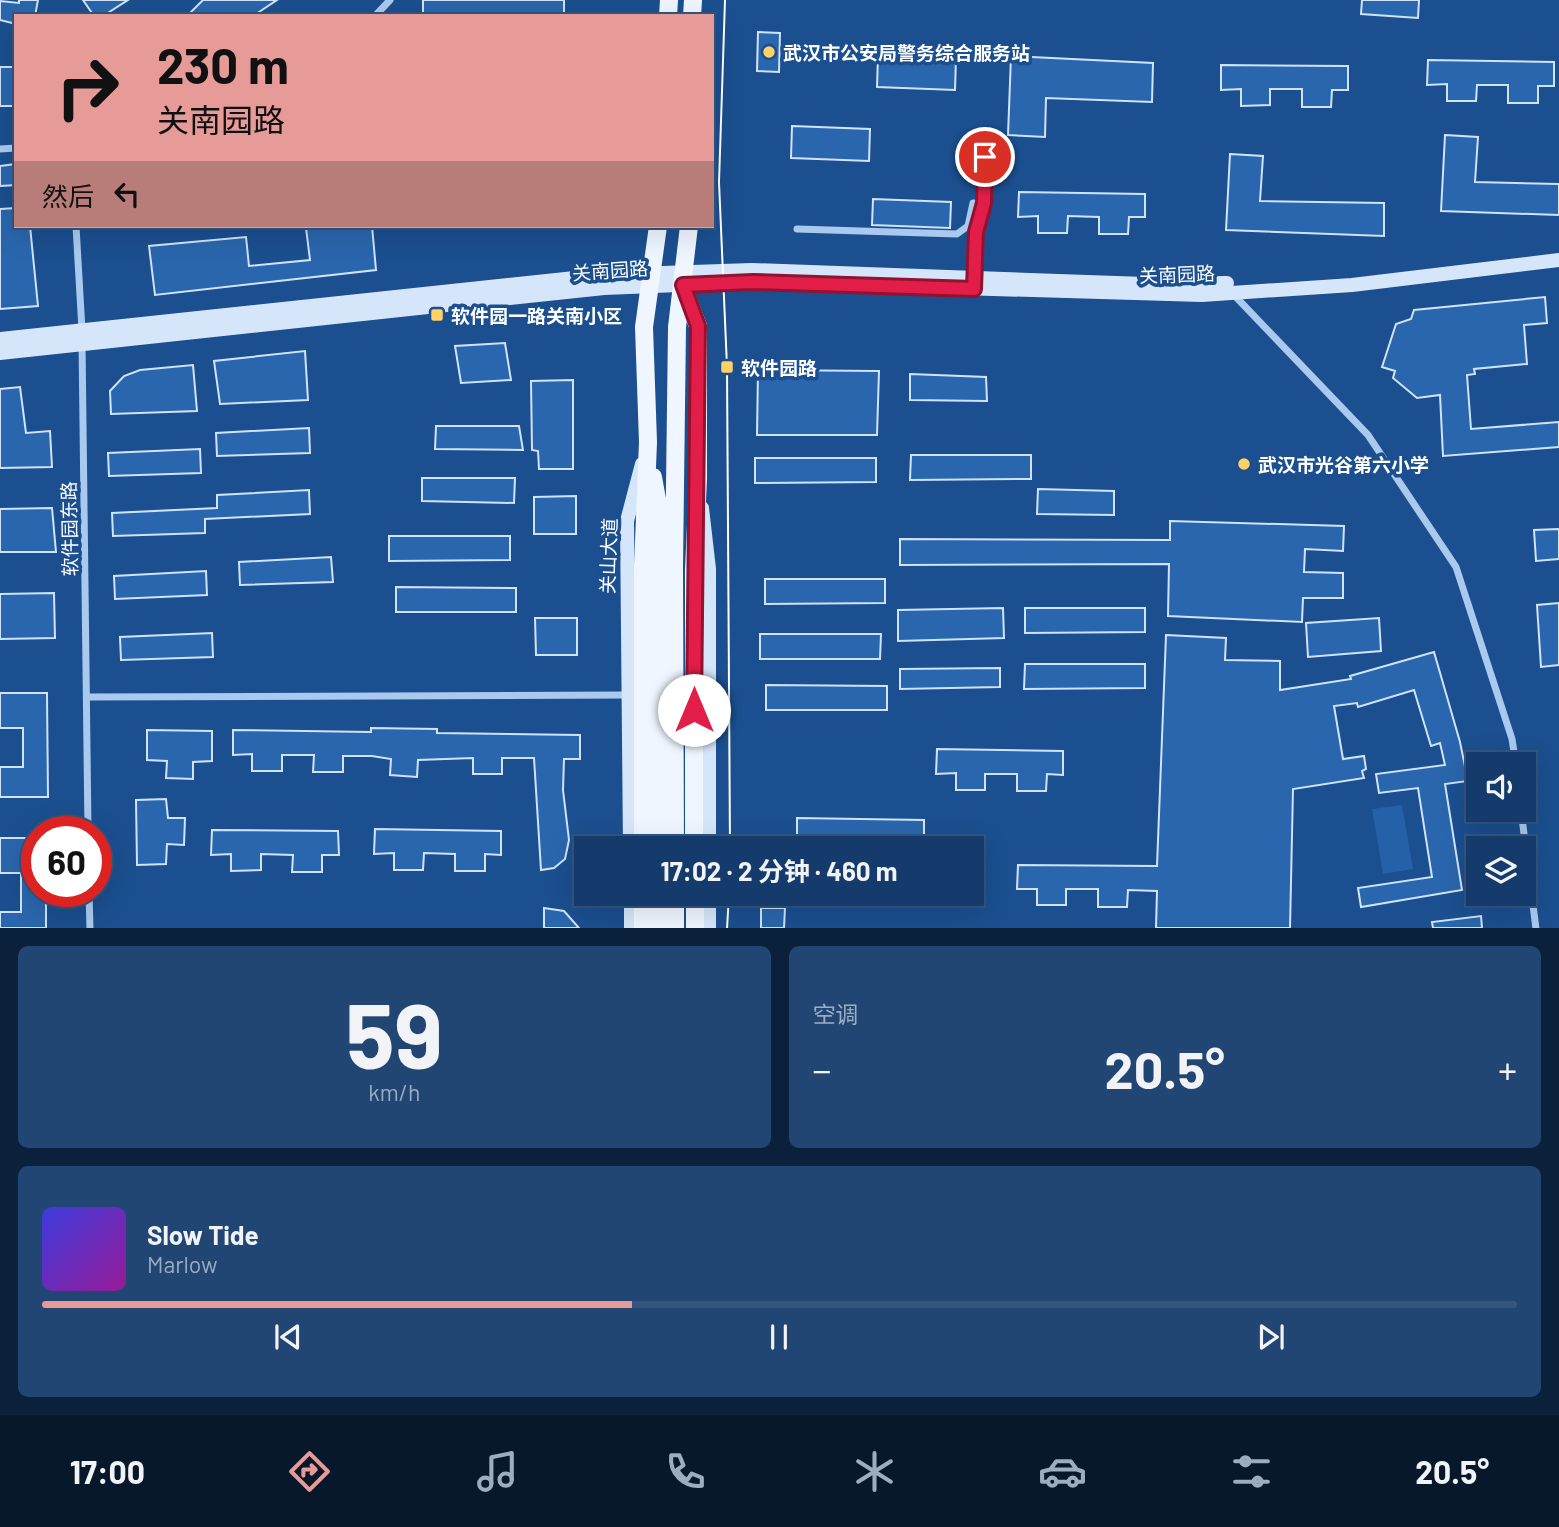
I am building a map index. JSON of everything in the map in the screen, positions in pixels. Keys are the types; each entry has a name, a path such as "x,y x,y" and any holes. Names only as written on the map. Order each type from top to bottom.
{"main road":[{"name":"关山大道","path":"630,836 627,521 648,442 644,327 658,228"},
{"path":"661,836 659,567 677,519 677,327 689,228"},
{"name":"关南园路","path":"0,353 82,337 603,275 651,280 974,284 1145,295 1351,277 1559,253"},
{"name":"关南园路","path":"1227,287 1352,285 1559,260"},
{"path":"683,279 698,326 694,836"},
{"name":"关南园路","path":"0,339 82,337"},
{"path":"644,836 661,522 648,442"},
{"path":"698,478 709,569 709,836"},
{"path":"659,567 674,836"},
{"path":"631,906 631,928"},
{"path":"643,906 643,928"},
{"path":"661,906 661,928"},
{"path":"675,906 675,928"},
{"path":"695,906 695,928"},
{"path":"709,906 709,928"}],"street":[{"path":"377,14 390,0"},
{"path":"974,284 976,232 984,203 985,157"},
{"path":"797,229 957,234 968,226 973,203 984,203"},
{"name":"软件园东路","path":"76,228 82,337 88,816"},
{"path":"1227,287 1368,435 1456,567 1514,752"},
{"path":"87,697 709,693"},
{"path":"1523,822 1536,928"},
{"path":"89,907 90,928"}],"shaded area":[{"path":"1402,805 1413,869 1383,874 1372,809"}],"building":[{"path":"19,0 38,0 35,14 14,14 14,24 0,20 0,1 19,3"},
{"path":"83,0 128,0 106,14 93,14"},
{"path":"203,0 277,0 256,14 189,14"},
{"path":"423,0 564,0 564,14 423,14"},
{"path":"1362,0 1419,0 1418,18 1361,14"},
{"name":"武汉市公安局警务综合服务站","path":"758,32 780,33 779,72 757,71"},
{"path":"878,55 956,58 955,90 877,87"},
{"path":"1011,56 1153,63 1152,102 1046,98 1045,137 1008,135"},
{"path":"1428,60 1554,62 1554,86 1538,86 1538,103 1508,103 1508,85 1477,85 1476,101 1447,101 1447,84 1427,85"},
{"path":"1221,65 1348,66 1348,90 1332,90 1331,107 1302,107 1302,89 1270,89 1270,105 1241,106 1241,89 1221,90"},
{"path":"0,67 14,67 14,106 0,106"},
{"path":"792,126 870,129 869,161 791,158"},
{"path":"1445,135 1478,137 1475,182 1559,184 1559,215 1441,211"},
{"path":"1230,154 1263,156 1260,201 1384,203 1384,236 1226,230"},
{"path":"14,164 14,185 0,186 0,166"},
{"path":"1019,192 1145,194 1145,217 1129,217 1128,234 1099,234 1099,217 1068,216 1067,233 1038,233 1038,216 1018,217"},
{"path":"873,199 951,202 950,228 872,225"},
{"path":"14,208 14,228 30,228 38,306 0,309 0,209"},
{"path":"306,228 372,228 376,270 155,295 149,246 246,237 249,266 310,260"},
{"path":"1545,297 1547,323 1524,325 1527,364 1474,369 1475,374 1467,375 1471,429 1559,422 1559,447 1443,456 1440,395 1417,398 1393,378 1395,371 1382,367 1396,324 1411,319 1414,310"},
{"path":"505,343 511,380 461,383 455,346"},
{"path":"305,351 308,400 220,404 214,361"},
{"path":"193,365 197,411 111,414 110,391 124,376 140,370"},
{"path":"758,370 879,371 877,435 757,435"},
{"path":"910,374 986,377 987,401 910,400"},
{"path":"573,380 573,469 539,469 538,451 532,450 531,381"},
{"path":"20,387 26,433 50,431 52,467 0,468 0,389"},
{"path":"436,426 519,426 523,450 435,449"},
{"path":"309,428 310,453 217,456 216,433"},
{"path":"200,449 201,473 109,476 108,453"},
{"path":"911,455 1031,455 1031,479 910,480"},
{"path":"755,458 876,458 876,482 755,483"},
{"path":"422,478 515,478 514,503 422,501"},
{"path":"1038,489 1114,491 1114,515 1037,514"},
{"path":"309,490 310,514 205,519 205,533 113,536 112,513 217,508 217,495"},
{"path":"576,496 576,534 534,534 534,497"},
{"path":"52,508 56,552 0,552 0,509"},
{"path":"1170,521 1344,526 1343,551 1305,549 1304,572 1343,573 1343,598 1303,598 1302,622 1168,616 1169,564 900,565 900,539 1170,540"},
{"path":"1559,529 1559,559 1536,561 1534,530"},
{"path":"389,536 510,536 510,560 389,561"},
{"path":"331,557 333,582 240,585 239,562"},
{"path":"206,571 207,595 115,599 114,576"},
{"path":"765,579 885,579 885,603 765,604"},
{"path":"396,587 516,588 516,612 396,612"},
{"path":"54,593 55,638 0,639 0,594"},
{"path":"1559,603 1559,665 1541,667 1537,605"},
{"path":"1003,608 1004,638 898,641 898,610"},
{"path":"1025,608 1145,608 1145,632 1025,633"},
{"path":"535,618 577,618 577,655 536,655"},
{"path":"1379,618 1381,651 1308,657 1306,623"},
{"path":"212,633 213,657 121,660 120,637"},
{"path":"760,634 881,634 880,659 760,659"},
{"path":"1166,635 1226,638 1225,660 1280,661 1280,690 1351,679 1350,676 1434,652 1466,771 1466,781 1445,784 1462,890 1361,907 1358,888 1432,877 1418,788 1379,793 1376,774 1445,765 1440,743 1431,746 1414,690 1358,707 1357,703 1334,706 1343,759 1364,756 1366,769 1362,771 1364,778 1293,789 1290,928 1156,928 1157,891 1128,890 1127,907 1098,907 1098,889 1066,889 1066,905 1037,905 1037,889 1017,889 1018,865 1157,866"},
{"path":"1025,664 1145,664 1145,688 1024,689"},
{"path":"1000,668 1000,687 900,689 900,669"},
{"path":"766,685 887,686 887,710 766,710"},
{"path":"0,693 47,693 48,797 0,797 0,767 23,767 23,728 0,728"},
{"path":"371,728 437,729 437,733 580,735 580,759 564,759 563,790 569,840 565,859 554,868 541,870 534,758 502,758 502,774 473,774 473,758 418,760 417,777 390,775 391,759 372,756 343,756 343,772 313,772 314,755 282,755 282,771 252,771 252,754 233,755 233,730 371,732"},
{"path":"147,730 212,731 212,761 193,762 193,779 166,778 167,761 147,760"},
{"path":"937,749 1063,751 1063,775 1047,774 1046,791 1017,791 1017,774 985,774 985,790 956,790 956,773 936,774"},
{"path":"166,799 168,818 185,818 184,845 167,844 166,864 137,865 136,800"},
{"path":"797,818 924,820 924,836 797,836"},
{"path":"375,829 501,831 501,855 485,854 485,871 455,871 455,854 424,853 423,870 394,870 394,853 374,854"},
{"path":"212,830 338,831 339,855 322,855 322,872 292,872 293,855 261,854 261,870 231,871 231,854 211,855"},
{"path":"0,838 21,838 21,873 0,873"},
{"path":"21,907 46,907 46,928 0,928 0,912 21,912"},
{"path":"544,908 564,911 579,928 544,928"},
{"path":"761,908 785,908 784,928 761,928"},
{"path":"1481,916 1482,928 1433,928 1432,922"}],"tram line":[{"path":"725,0 719,182 727,367 730,836"},
{"path":"727,928 728,906"}],"place":[{"name":"武汉市公安局警务综合服务站","path":"769,52"},
{"name":"软件园一路关南小区","path":"437,315"},
{"name":"软件园路","path":"727,367"},
{"name":"武汉市光谷第六小学","path":"1244,464"}],"route":[{"path":"694,710 698,326 683,285 753,282 974,289 976,232 984,203 985,157"}]}
